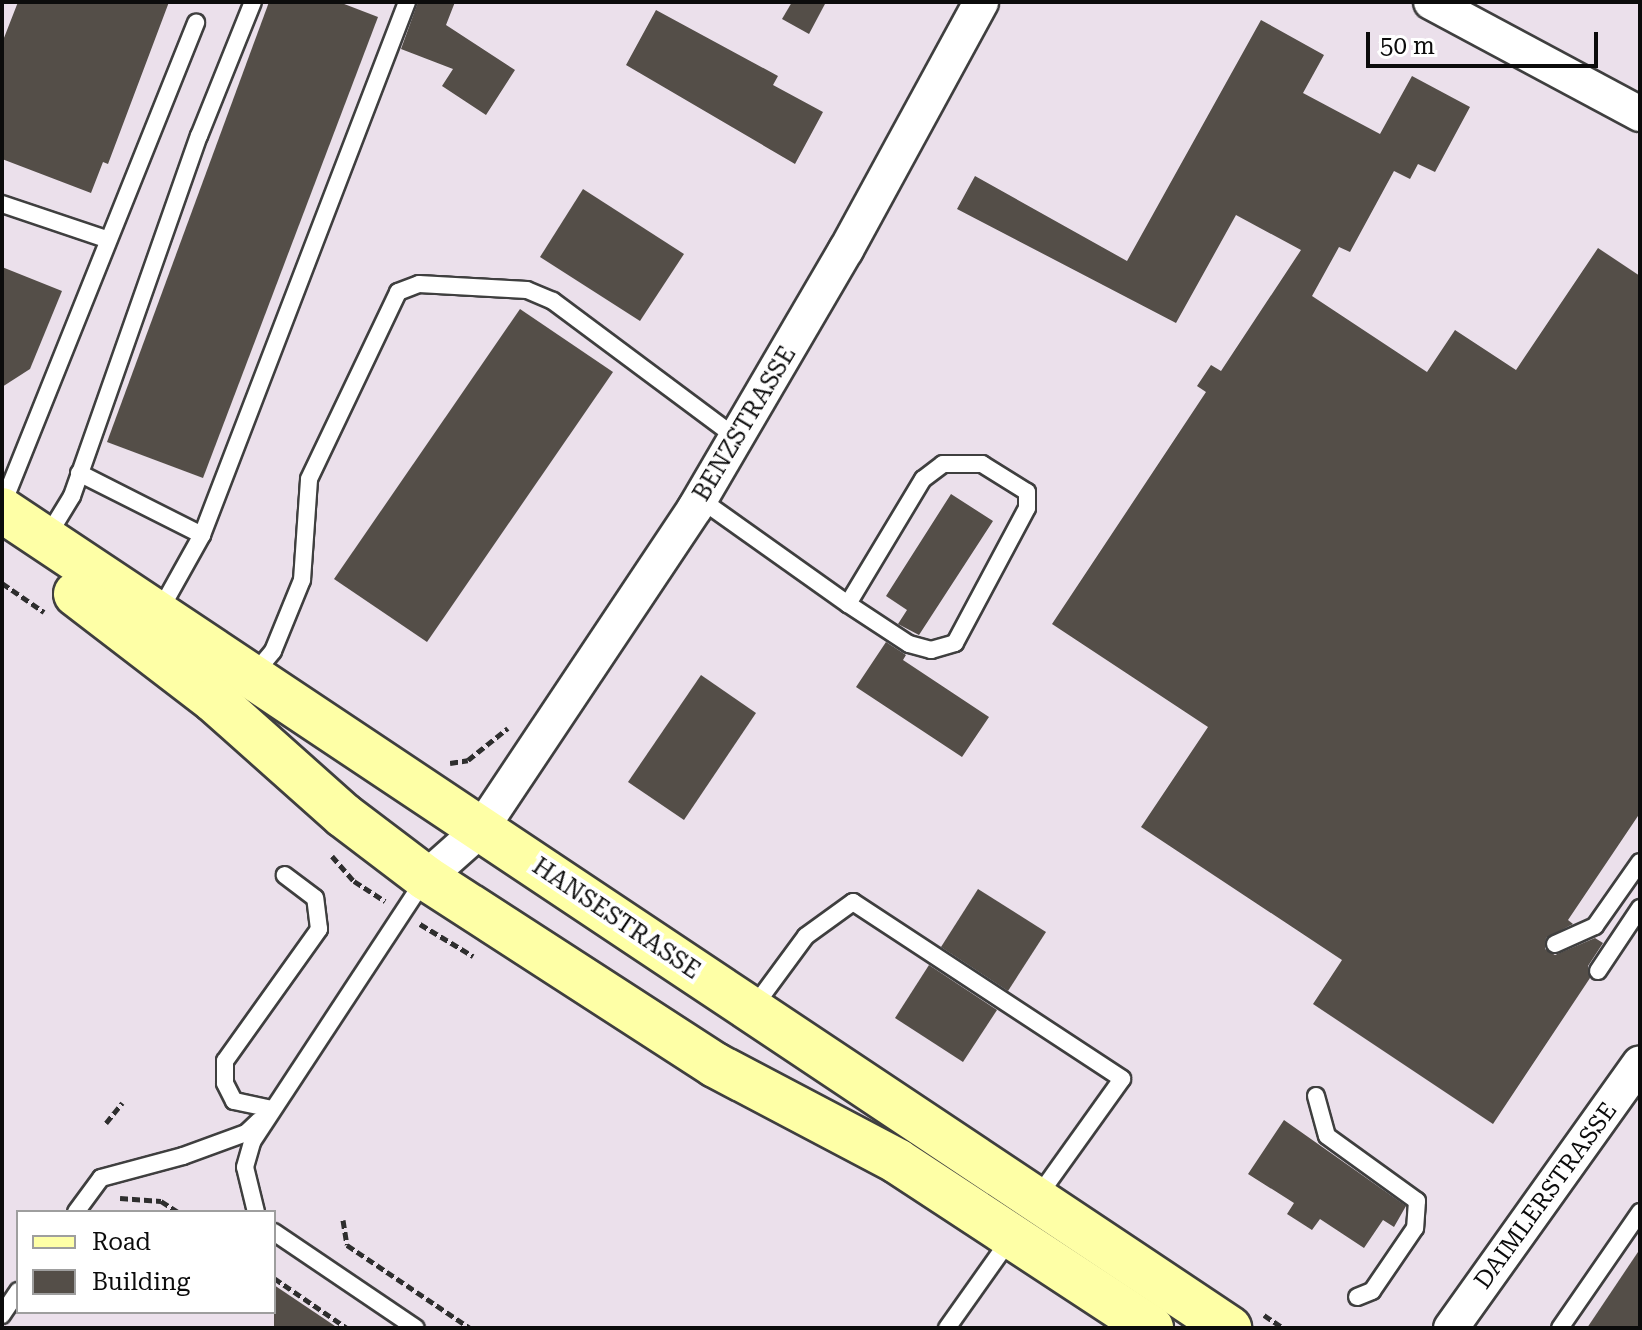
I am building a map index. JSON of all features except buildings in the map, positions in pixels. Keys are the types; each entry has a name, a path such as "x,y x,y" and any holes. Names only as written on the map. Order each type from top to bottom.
{"main road":[{"name":"HANSESTRASSE","path":"2,508 752,1010 1025,1216 1151,1328"},
{"name":"HANSESTRASSE","path":"2,543 146,645 343,815 426,878 715,1065 897,1161 1025,1216 1229,1328"}],"street":[{"name":"BENZSTRASSE","path":"426,878 481,829 700,499 981,2"},
{"path":"1431,2 1640,114"},
{"name":"DAIMLERSTRASSE","path":"1451,1328 1640,1063"}],"lane":[{"path":"46,538 79,473 199,136 253,2"},
{"path":"158,613 202,535 407,2"},
{"path":"2,508 106,239 196,23"},
{"path":"2,204 106,239"},
{"path":"252,676 273,651 302,580 309,479 398,292 419,284 527,290 540,296 737,438"},
{"path":"700,499 848,604 909,644 931,650 955,643 1027,508 1027,492 982,464 943,464 923,479 848,604"},
{"path":"79,473 202,535"},
{"path":"1555,944 1595,926 1640,862"},
{"path":"272,1109 234,1101 225,1083 225,1061 319,929 315,898 285,875"},
{"path":"256,1210 245,1167 252,1142 426,878"},
{"path":"752,1010 806,936 853,902 1122,1079 947,1328"},
{"path":"1598,971 1640,908"},
{"path":"1316,1096 1327,1136 1417,1201 1415,1228 1372,1291 1357,1297"},
{"path":"78,1210 101,1178 246,1133 272,1109"},
{"path":"1560,1328 1640,1212"},
{"path":"276,1233 416,1328"},
{"path":"2,1315 16,1294"}],"path":[{"path":"436,760 468,760 517,723"},
{"path":"106,1123 122,1103"},
{"path":"96,1186 127,1202 161,1201 175,1210"},
{"path":"343,1220 347,1245 470,1328"},
{"path":"276,1279 347,1328"}],"shaded area":[{"path":"2,2 1640,2 1640,1328 2,1328"}]}
